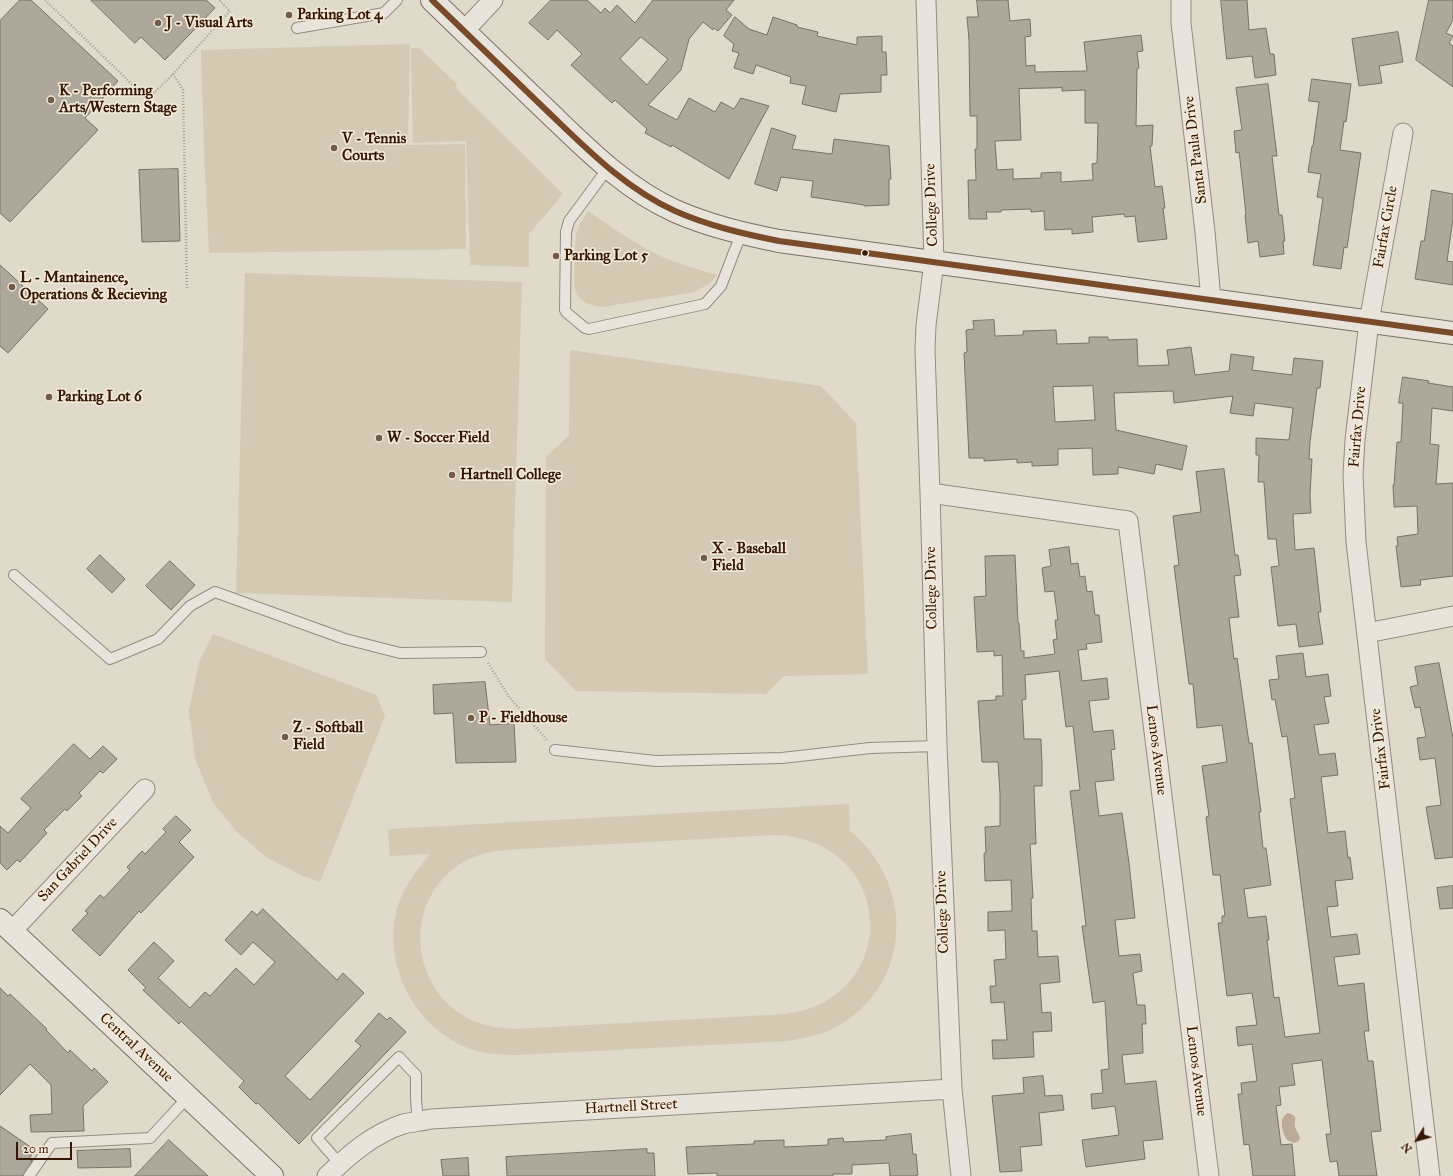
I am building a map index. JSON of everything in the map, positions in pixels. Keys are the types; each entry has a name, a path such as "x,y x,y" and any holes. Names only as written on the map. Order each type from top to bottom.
{"main road":[{"path":"432,0 608,168 642,192 675,210 709,224 741,234 779,241 1453,333"},
{"name":"Central Avenue","path":"6,926 272,1176"}],"street":[{"path":"464,31 493,0"},
{"name":"College Drive","path":"926,0 934,262 926,325 925,350 944,944 952,1089 961,1176"},
{"name":"Santa Paula Drive","path":"1181,0 1181,23 1205,232 1211,300"},
{"name":"Fairfax Circle","path":"1369,322 1403,133"},
{"name":"Fairfax Drive","path":"1369,322 1355,440 1353,474 1356,542 1430,1176"},
{"name":"Lemos Avenue","path":"930,493 1128,521 1209,1176"},
{"path":"1367,633 1453,616"},
{"name":"San Gabriel Drive","path":"6,926 145,789"},
{"name":"Hartnell Street","path":"334,1170 363,1144 383,1132 404,1124 431,1119 952,1089"}],"lane":[{"path":"297,28 384,13 397,0"},
{"path":"608,168 569,221 566,232 565,310 585,328 589,329 705,304 721,286 741,234"},
{"path":"14,574 110,659 158,639 190,606 215,592 345,639 400,652 481,652"},
{"path":"556,750 656,760 782,758 870,748 937,746"},
{"path":"334,1170 317,1138 399,1057 416,1075 418,1121"},
{"path":"29,1176 52,1143 150,1138 188,1097"}],"path":[{"path":"45,0 142,94 153,94 230,11 219,0"},
{"path":"173,74 183,90 187,290"},
{"path":"481,652 509,697 556,750"}],"shaded area":[{"name":"V - Tennis Courts","path":"410,44 408,145 465,144 466,249 209,253 201,50"},
{"path":"411,48 419,48 457,84 456,88 563,194 529,234 529,267 470,265 466,141 413,143"},
{"path":"588,211 630,239 656,254 678,263 717,275 710,283 695,292 602,307 594,306 579,297 574,285 577,230"},
{"name":"W - Soccer Field","path":"245,273 522,282 512,602 236,593"},
{"name":"X - Baseball Field","path":"570,350 821,386 856,423 868,674 784,676 766,694 576,691 545,659 546,457 569,435"},
{"name":"Z - Softball Field","path":"213,634 376,695 385,716 320,882 303,876 266,857 235,830 212,801 195,758 189,711 199,662"},
{"path":"849,804 850,831 871,852 886,877 894,904 896,931 892,958 881,983 864,1006 834,1028 821,1033 788,1041 517,1055 477,1051 456,1042 437,1029 421,1013 408,994 399,973 394,951 394,928 398,905 408,884 430,854 390,856 388,829","holes":["775,835 815,843 844,862 863,889 870,920 866,951 851,980 824,1002 786,1014 515,1029 500,1028 485,1025 465,1017 449,1004 436,989 426,971 421,951 420,931 424,911 433,892 446,875 456,866 482,854 504,850"]},
{"path":"1288,1113 1294,1115 1295,1117 1295,1127 1300,1137 1299,1141 1294,1143 1287,1140 1282,1129 1283,1118"}],"building":[{"name":"K - Performing Arts/Western Stage","path":"20,0 31,0 118,81 85,118 98,130 10,222 0,213 0,21"},
{"name":"J - Visual Arts","path":"91,0 206,0 215,8 165,60 141,37 135,43"},
{"path":"551,0 587,0 601,13 605,8 610,13 617,5 635,23 653,0 734,0 726,10 732,15 718,31 714,28 713,30 703,22 689,39 681,70 648,105 677,120 689,98 715,112 721,102 734,109 741,98 769,106 729,179 672,145 671,147 645,133 647,129 615,100 612,103 571,65 582,54 557,30 548,40 529,23","holes":["641,37 668,59 647,85 620,59"]},
{"path":"977,0 1008,0 1010,21 1030,19 1031,36 1025,37 1026,66 1035,65 1035,72 1087,71 1084,42 1141,35 1143,51 1137,52 1139,68 1137,69 1136,126 1153,125 1152,146 1150,146 1155,187 1162,186 1167,239 1138,242 1135,216 1125,217 1124,214 1092,217 1093,232 1072,234 1072,229 1045,230 1044,211 1031,212 1031,209 986,212 987,219 969,219 968,180 976,180 975,149 977,149 977,116 970,116 969,40 967,17 978,17","holes":["1062,88 1062,91 1085,90 1085,123 1098,123 1097,163 1092,164 1093,180 1061,182 1061,172 1041,173 1041,178 1013,179 1013,169 997,170 995,141 1021,140 1019,89"]},
{"path":"1221,0 1247,0 1249,30 1266,28 1270,54 1274,54 1276,75 1255,78 1252,56 1227,59"},
{"path":"1429,0 1453,0 1453,20 1446,33 1453,36 1449,43 1453,46 1453,87 1416,60"},
{"path":"735,17 749,29 767,35 773,17 797,25 797,27 818,32 817,36 857,45 857,37 882,36 882,52 886,52 887,75 881,75 881,92 840,94 836,112 802,104 806,86 790,83 791,77 756,65 753,74 734,68 739,53 732,51 734,44 724,36"},
{"path":"1398,32 1403,62 1379,66 1382,83 1359,86 1352,39"},
{"path":"1312,79 1351,84 1346,122 1344,121 1340,150 1361,153 1347,248 1344,247 1341,269 1313,265 1323,198 1317,197 1321,174 1308,172 1319,102 1309,101"},
{"path":"1268,84 1277,156 1272,156 1279,215 1282,215 1285,241 1283,241 1284,254 1260,257 1258,241 1248,243 1239,152 1236,153 1234,131 1242,130 1236,88"},
{"path":"772,128 796,136 792,149 832,154 834,139 889,146 891,179 889,179 889,205 864,206 811,197 813,181 781,177 777,191 755,184"},
{"path":"178,169 180,241 142,242 139,170"},
{"path":"1432,190 1453,194 1453,219 1447,261 1453,262 1453,285 1415,279 1421,241 1424,241"},
{"name":"L - Mantainence, Operations & Recieving","path":"0,265 48,309 8,353 0,346"},
{"path":"994,320 995,336 1023,335 1023,331 1056,330 1057,344 1089,343 1089,337 1108,337 1108,340 1137,339 1138,366 1169,365 1167,350 1191,347 1195,375 1229,371 1231,354 1254,357 1252,370 1292,375 1294,358 1323,361 1320,388 1317,388 1310,442 1309,459 1312,459 1310,495 1311,513 1293,514 1295,550 1314,548 1321,612 1318,612 1323,644 1299,647 1296,624 1278,626 1271,567 1279,566 1276,539 1268,539 1264,482 1258,482 1259,455 1256,455 1256,438 1289,440 1293,408 1255,403 1253,416 1230,413 1233,396 1174,403 1173,391 1114,393 1116,430 1187,446 1182,470 1156,464 1154,474 1118,467 1118,474 1093,475 1092,448 1058,449 1058,465 1032,466 1032,462 1017,463 1017,459 984,461 984,458 969,458 964,353 967,352 966,330 974,329 973,321","holes":["1093,386 1095,420 1055,422 1053,387"]},
{"path":"1403,377 1453,387 1453,411 1432,408 1430,444 1439,445 1436,484 1453,483 1453,576 1420,580 1421,585 1401,587 1396,546 1398,546 1397,537 1418,534 1417,506 1394,507 1393,485 1397,442 1401,442 1403,403 1399,403"},
{"path":"1224,469 1235,555 1238,555 1241,575 1234,576 1239,617 1229,618 1234,659 1237,658 1249,743 1252,743 1261,812 1259,812 1263,848 1266,848 1271,885 1244,889 1248,918 1266,916 1269,940 1267,940 1274,998 1279,997 1285,1037 1320,1033 1290,799 1295,798 1287,736 1282,737 1275,699 1272,700 1269,680 1279,679 1276,656 1303,653 1306,677 1328,674 1331,696 1324,697 1329,723 1314,725 1319,755 1335,753 1338,775 1321,777 1328,833 1345,831 1348,858 1350,857 1353,879 1335,881 1338,906 1327,907 1331,937 1357,934 1360,954 1334,957 1338,986 1364,983 1369,1031 1364,1031 1368,1061 1373,1061 1381,1131 1371,1132 1377,1176 1339,1176 1337,1161 1330,1162 1326,1134 1331,1134 1322,1060 1292,1064 1295,1085 1279,1087 1281,1105 1276,1106 1281,1145 1292,1144 1295,1176 1253,1176 1249,1144 1244,1145 1238,1094 1242,1094 1241,1083 1257,1081 1252,1044 1238,1046 1236,1027 1257,1025 1252,993 1227,996 1218,923 1222,923 1222,916 1225,916 1220,875 1213,875 1206,817 1209,816 1202,766 1227,762 1222,725 1197,728 1193,684 1189,684 1174,566 1179,565 1173,516 1201,512 1196,472"},
{"path":"1069,547 1071,564 1078,563 1080,577 1085,576 1087,592 1092,591 1095,615 1099,615 1102,642 1086,644 1087,649 1078,650 1082,681 1107,678 1109,699 1089,701 1093,732 1113,730 1115,749 1111,750 1114,780 1095,782 1099,816 1122,813 1129,863 1135,918 1115,920 1119,956 1140,954 1142,971 1133,973 1137,1005 1145,1005 1146,1024 1142,1024 1143,1053 1122,1055 1125,1084 1156,1081 1163,1139 1143,1141 1145,1159 1086,1167 1082,1140 1119,1135 1115,1106 1092,1109 1091,1094 1103,1093 1101,1070 1109,1069 1105,1001 1093,1003 1082,926 1086,926 1070,791 1080,790 1073,726 1066,727 1059,671 1025,675 1026,699 1022,700 1024,739 1041,739 1042,765 1042,786 1034,786 1036,844 1030,844 1033,898 1031,898 1032,931 1037,931 1038,957 1058,956 1060,982 1040,984 1042,1013 1051,1012 1052,1031 1033,1032 1034,1057 993,1059 992,1040 1007,1040 1004,1002 991,1003 990,986 996,986 994,960 1006,959 1005,930 988,931 988,912 1012,911 1011,880 985,881 985,827 1000,826 1000,794 998,762 982,762 978,701 996,700 996,696 1003,696 1002,655 994,656 994,651 977,652 974,597 986,596 985,556 1015,555 1018,623 1021,651 1024,651 1024,658 1055,654 1053,640 1057,639 1055,620 1058,620 1054,591 1045,592 1042,568 1051,566 1049,550"},
{"path":"100,555 125,579 112,593 87,569"},
{"path":"170,561 195,585 171,610 146,586"},
{"path":"1439,663 1453,738 1453,857 1435,859 1426,807 1441,805 1435,758 1420,760 1417,738 1426,737 1420,707 1415,708 1410,687 1418,685 1415,667"},
{"name":"P - Fieldhouse","path":"485,682 490,725 514,723 516,762 456,763 453,713 434,714 433,685"},
{"path":"74,744 90,759 103,746 117,759 103,773 100,771 79,793 82,796 67,811 65,809 44,830 47,833 20,862 17,860 7,870 0,863 0,826 8,833 31,808 21,799"},
{"path":"176,816 191,830 179,842 194,857 141,913 139,911 100,956 72,930 88,913 85,911 100,895 104,898 130,870 127,867 142,851 145,854 166,832 163,829"},
{"path":"1453,886 1453,908 1440,909 1437,888"},
{"path":"263,909 337,980 343,973 364,993 285,1076 310,1100 361,1046 355,1041 379,1013 387,1020 390,1017 406,1032 299,1144 258,1103 256,1104 239,1087 244,1081 181,1021 179,1024 143,990 146,988 128,970 154,942 174,961 158,978 190,1008 205,992 210,996 236,968 254,985 275,962 253,942 241,955 225,940 252,911 257,915"},
{"path":"0,988 8,996 10,994 47,1029 46,1030 68,1053 70,1050 92,1071 94,1068 108,1082 83,1106 84,1131 31,1132 30,1115 52,1114 51,1085 30,1064 0,1095"},
{"path":"1043,1076 1045,1096 1062,1095 1064,1110 1039,1113 1042,1145 1020,1147 1022,1171 1000,1172 992,1096 1024,1093 1023,1078"},
{"path":"0,1126 35,1150 29,1159 32,1161 23,1176 0,1176"},
{"path":"911,1134 913,1154 916,1154 918,1175 914,1176 890,1176 889,1163 852,1165 852,1174 833,1174 833,1176 717,1176 717,1173 688,1174 686,1147 754,1144 754,1141 784,1140 784,1147 828,1145 828,1139 843,1138 844,1142 886,1140 886,1137"},
{"path":"169,1140 208,1176 135,1176"},
{"path":"130,1149 131,1167 78,1168 77,1151"},
{"path":"647,1149 647,1153 654,1153 655,1176 507,1176 506,1157"},
{"path":"468,1158 469,1176 443,1176 441,1160"}],"transit line":[{"path":"432,0 606,166 622,179 656,202 701,221 779,241 1453,333"}],"place":[{"name":"Parking Lot 4","path":"289,15"},
{"name":"J - Visual Arts","path":"158,23"},
{"name":"K - Performing Arts/Western Stage","path":"51,100"},
{"name":"V - Tennis Courts","path":"334,148"},
{"name":"Parking Lot 5","path":"556,256"},
{"name":"L - Mantainence, Operations & Recieving","path":"12,287"},
{"name":"Parking Lot 6","path":"49,397"},
{"name":"W - Soccer Field","path":"379,438"},
{"name":"Hartnell College","path":"452,475"},
{"name":"X - Baseball Field","path":"704,558"},
{"name":"P - Fieldhouse","path":"471,718"},
{"name":"Z - Softball Field","path":"285,737"}]}
